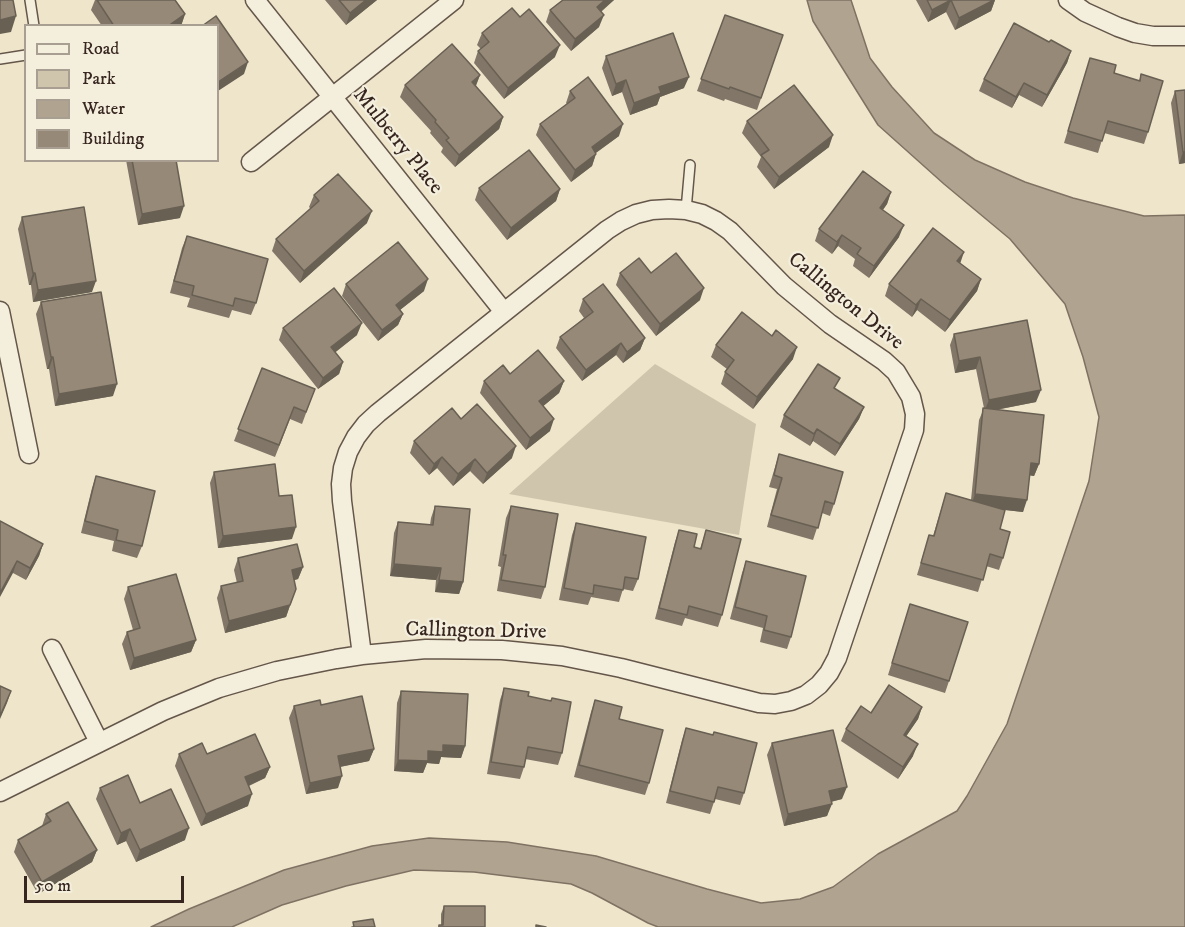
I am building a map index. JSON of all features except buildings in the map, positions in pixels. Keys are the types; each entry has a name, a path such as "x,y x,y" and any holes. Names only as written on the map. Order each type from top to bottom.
{"street":[{"name":"Mulberry Place","path":"255,0 504,312"},
{"path":"251,162 454,0"},
{"path":"1068,0 1085,12 1135,33 1153,36 1185,36"},
{"name":"Callington Drive","path":"0,792 163,711 219,688 277,671 362,655 426,649 502,650 562,656 621,668 759,703 775,704 806,695 819,685 837,658 914,430 915,414 911,397 896,372 830,324 784,286 730,231 709,218 686,210 669,208 636,214 621,220 378,413 356,437 348,452 342,476 342,501 362,655"},
{"path":"0,311 29,454"},
{"path":"52,649 99,742"}],"lane":[{"path":"30,0 34,24"},
{"path":"0,59 24,56"},
{"path":"686,210 690,165"}],"green space":[{"path":"655,364 756,424 739,535 509,494"}],"water":[{"path":"807,0 851,0 870,58 892,87 934,133 975,160 1025,182 1073,198 1144,216 1185,215 1185,927 658,927 571,884 474,872 414,870 346,886 282,905 232,927 151,927 284,870 372,846 429,838 507,842 596,856 761,903 800,899 833,887 878,854 957,811 1007,724 1089,481 1099,417 1083,357 1065,304 1010,239 878,125 813,21"}]}
